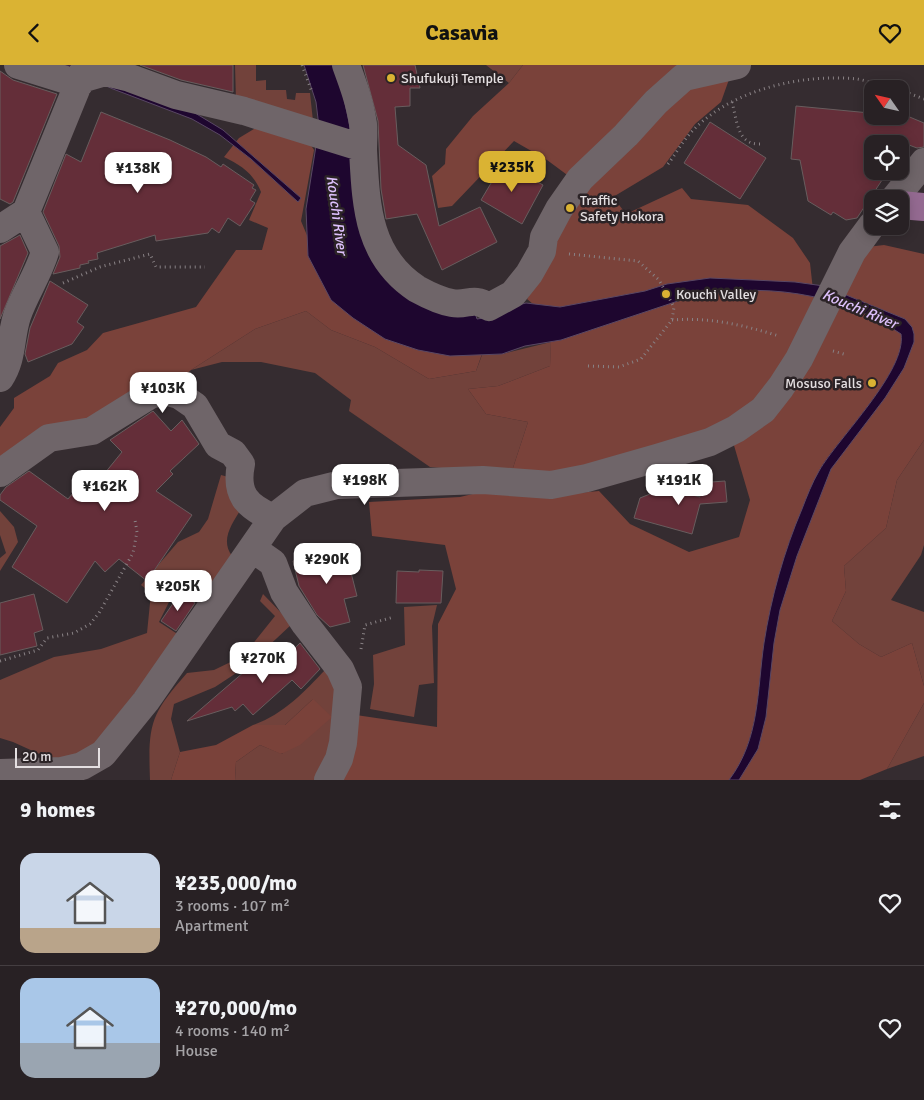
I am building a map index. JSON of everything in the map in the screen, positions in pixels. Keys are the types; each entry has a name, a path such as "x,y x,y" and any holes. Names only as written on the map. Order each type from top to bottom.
{"main road":[{"path":"909,206 924,207"}],"street":[{"path":"18,65 86,74 105,72 130,78 176,95 244,111 361,148"},
{"path":"346,65 357,95 363,125 361,148 370,225 378,247 394,271 417,289 432,297 454,304 479,301 489,307 513,294 529,273 542,251 544,237 559,209 580,179 626,135 656,102 684,77 737,65"},
{"path":"0,229 26,212 86,74"},
{"path":"901,190 924,162"},
{"path":"0,378 5,371 11,352 16,319 23,299 40,268 45,252 26,212"},
{"path":"0,773 61,771 82,766 103,754 146,701 273,518 305,493 337,485 483,480 551,485 587,479 666,456 710,442 736,429 763,409 781,387 799,359 852,252 865,235"},
{"path":"0,473 49,438 92,431 150,395 164,391 179,395 195,406 218,445 233,453 241,464 238,480 244,499 259,512 273,518"},
{"path":"252,549 273,563 284,592 304,624 340,669 348,687 343,743 339,759 328,780"}],"path":[{"path":"302,65 312,92"},
{"path":"668,164 688,135 703,121 732,102 762,88 825,78 864,81"},
{"path":"909,93 924,99"},
{"path":"732,102 741,136 750,145 760,144"},
{"path":"542,251 638,261 659,279 674,307 672,320 641,359 620,367 587,366"},
{"path":"63,284 100,267 150,253 156,267 205,267"},
{"path":"672,320 697,318 730,322 781,336"},
{"path":"826,348 847,355"},
{"path":"0,661 38,650 47,637 74,633 90,625 133,553 137,531 135,520"},
{"path":"348,687 356,665 365,625 394,617"}],"shaded area":[{"path":"235,65 256,65 256,81 266,80 266,90 286,90 287,99 295,100 296,93 310,93 313,121 236,101"},
{"path":"486,65 523,65 509,83"},
{"path":"523,65 704,65 574,180 547,160 514,141 452,206 438,208 432,176 445,164 446,149 473,116 509,83"},
{"path":"732,71 721,102 695,124 663,167 613,197 626,214 682,188 691,199 748,205 793,238 810,263 814,299 801,333 767,391 732,419 705,433 576,471 511,474 528,422 486,414 468,389 498,386 550,366 551,335 545,314 527,299 543,270 560,219 685,84"},
{"path":"262,124 309,142 314,150 301,221 316,257 483,351 476,371 429,379 375,347 331,330 306,311 255,329 191,370 172,387 0,460 0,427 14,408 14,398 50,376 58,363 87,350 103,333 196,307 236,250 262,250 268,228 249,220 261,192 255,180 246,171 224,157 239,138"},
{"path":"884,245 924,254 924,440 897,480 886,528 844,566 846,591 832,621 859,644 881,657 912,643 924,686 924,703 887,769 860,780 337,780 356,715 437,727 438,624 456,589 445,545 372,536 369,502 460,497 485,491 545,496 599,491 630,524 689,552 739,537 750,500 733,442 867,247"},
{"path":"306,311 331,330 375,347 429,379 476,371 482,355 502,354 551,342 550,366 498,386 468,389 486,414 528,422 511,474 430,467 349,411 351,400 315,373 261,362 222,362 191,370 255,329"},
{"path":"924,440 924,545 921,555 891,600 924,612 924,686 912,643 881,657 859,644 832,621 846,591 844,566 886,528 897,480"},
{"path":"221,475 232,478 241,509 231,526 227,538 227,544 232,556 198,602 179,591 169,602 159,622 179,635 91,751 57,762 0,738 0,680 54,657 101,649 147,633 151,593 141,585 178,542 199,532 208,519"},
{"path":"0,511 14,527 18,542 0,571 0,558 6,553 0,535"},
{"path":"263,594 292,624 247,666 215,687 174,704 171,719 180,752 171,780 150,780 151,733 154,721 165,700 187,673 214,670 243,656 275,616 260,601"},
{"path":"437,605 432,626 434,683 419,685 414,717 370,709 374,684 373,655 405,645 404,607"},
{"path":"326,669 338,688 336,726 317,780 235,780 236,762 260,745 282,754 313,699 285,725 253,725 284,709 302,694"},
{"path":"313,699 332,717 300,745 281,754 260,745 236,762 235,780 171,780 180,752 216,745 253,725 285,725"},
{"path":"924,703 924,756 887,769"}],"water":[{"path":"58,65 71,65 195,113 223,130 301,198 298,202 251,159 220,135 192,119 113,89"},
{"name":"Kouchi River","path":"304,65 337,65 358,165 369,244 475,313 477,319 490,317 510,307 526,303 560,307 645,291 667,284 710,278 795,282 824,286 905,319 912,327 914,342 904,368 885,398 831,469 797,556 780,610 774,643 766,717 758,749 739,780 729,780 747,748 752,731 756,714 767,626 774,592 789,541 819,471 883,385 900,349 901,334 852,308 826,300 770,291 742,291 714,293 687,298 561,340 525,346 502,354 450,356 418,350 385,339 353,318 331,300 308,256 306,209 319,127 316,102"}],"building":[{"path":"140,65 233,65 233,92 181,80"},
{"path":"363,65 415,65 420,88 410,88 410,106 395,107 398,145 426,165 439,226 480,207 497,242 442,270 417,214 386,219 381,189 378,121"},
{"path":"0,71 13,80 57,94 13,202 10,204 0,199"},
{"path":"796,106 864,112 864,125 909,125 909,117 924,123 924,147 917,148 909,145 909,135 864,135 864,180 882,180 875,190 864,190 864,207 857,218 846,220 833,212 831,215 808,201 800,160 791,159"},
{"path":"101,112 170,140 206,157 221,167 223,164 254,185 252,188 256,190 250,200 255,203 240,226 228,218 219,233 212,228 208,233 156,241 155,235 97,253 98,259 80,265 80,268 53,274 60,257 59,246 43,212 66,154 81,162"},
{"path":"710,122 766,158 740,199 684,163"},
{"path":"503,163 543,185 522,224 481,200"},
{"path":"20,235 28,253 0,319 0,246"},
{"path":"50,281 88,305 77,322 84,327 72,344 28,362 25,354 30,328"},
{"path":"153,411 171,431 182,420 199,444 170,471 173,474 156,491 192,515 147,581 119,559 105,572 95,561 67,603 12,567 37,526 0,500 0,495 6,487 29,471 68,499 78,487 87,495 122,452 110,440"},
{"path":"725,481 727,502 700,504 692,534 634,518 640,498 665,488 700,497 698,483"},
{"path":"345,549 357,596 344,599 350,622 330,627 317,615 299,586 293,561"},
{"path":"419,570 443,571 441,603 396,603 397,571 419,572"},
{"path":"180,593 195,603 176,631 161,621"},
{"path":"34,594 43,630 34,633 37,646 0,655 0,603"},
{"path":"300,643 320,669 301,689 292,680 253,715 243,704 235,711 232,707 187,721 259,659 270,672"}],"place":[{"name":"Shufukuji Temple","path":"391,78"},
{"name":"Traffic Safety Hokora","path":"570,208"},
{"name":"Kouchi Valley","path":"666,294"},
{"name":"Mosuso Falls","path":"872,383"}]}
